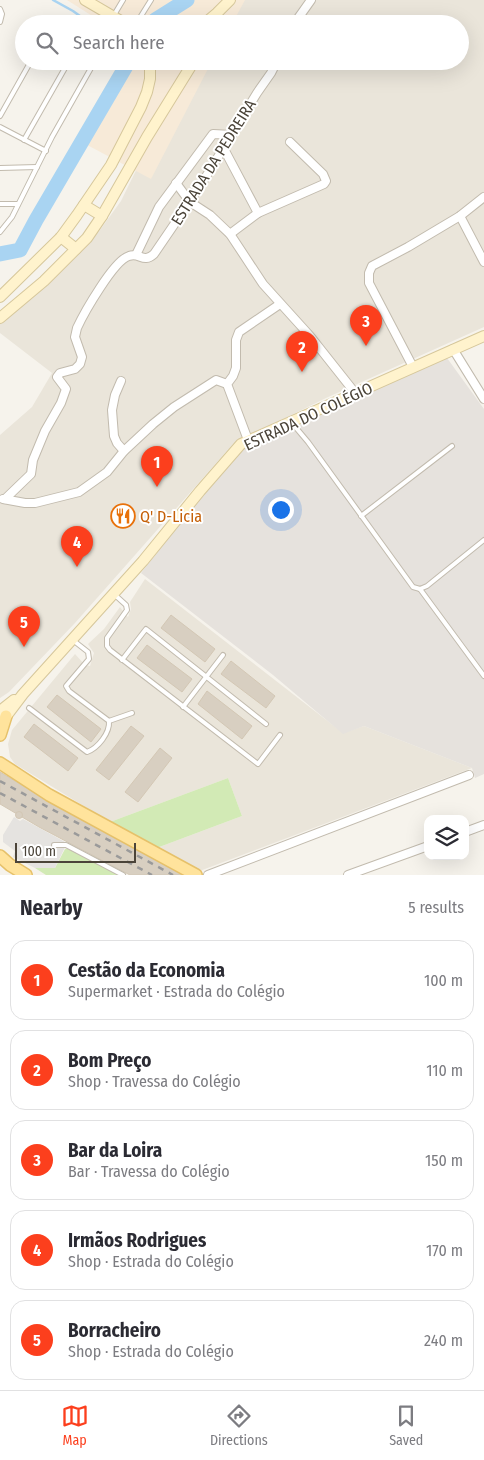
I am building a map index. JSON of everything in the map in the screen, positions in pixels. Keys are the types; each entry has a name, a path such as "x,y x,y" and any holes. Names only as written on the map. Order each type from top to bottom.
{"main road":[{"path":"0,735 2,717"},
{"path":"0,754 4,766 49,795 196,875"},
{"path":"0,856 26,875"}],"street":[{"path":"85,0 112,15"},
{"path":"215,15 231,0"},
{"path":"222,15 231,0"},
{"path":"300,15 310,0"},
{"path":"0,297 61,237 111,165 141,107 150,79 150,70"},
{"path":"0,318 44,281 87,238 188,70"},
{"name":"ESTRADA DA PEDREIRA","path":"136,255 145,259 150,258 154,254 190,202 272,70"},
{"path":"2,499 31,474 33,460 45,431 66,390 57,377 60,373 75,369 80,364 82,357 75,337 77,328 109,275 124,258 136,255 159,208 214,134 232,135"},
{"path":"230,234 258,213 321,186 326,181 323,174 290,142"},
{"path":"224,149 258,213"},
{"path":"176,184 190,202 210,215 230,234 263,284 310,336 356,394"},
{"path":"413,367 369,283 369,273 372,266 460,216 484,197"},
{"path":"84,205 102,216"},
{"path":"460,216 484,262"},
{"path":"61,237 76,249"},
{"path":"227,384 236,368 236,340 239,332 280,304"},
{"name":"ESTRADA DO COLÉGIO","path":"2,717 143,561 241,444 290,421 356,394 452,349 483,339"},
{"path":"452,349 484,399"},
{"path":"2,499 35,503 79,492 107,472 124,451 153,424 174,407 216,380 227,384 248,440"},
{"path":"121,381 115,395 112,410 114,436 124,451"},
{"path":"208,875 469,775"},
{"path":"469,831 484,825"},
{"path":"348,875 424,847"}],"lane":[{"path":"115,15 123,0"},
{"path":"142,15 151,0"},
{"path":"0,9 2,14 0,22"},
{"path":"0,116 26,70"},
{"path":"24,140 65,70"},
{"path":"0,232 12,218 37,167 90,70"},
{"path":"2,129 46,151"},
{"path":"0,168 37,167"},
{"path":"0,204 18,204"},
{"path":"290,421 308,442 412,587 420,589 427,586 484,540"},
{"path":"361,516 452,446"},
{"path":"420,589 484,676"},
{"path":"113,594 126,605 127,610 107,638 106,642 110,650 258,764 280,735"},
{"path":"122,660 146,629 266,724"},
{"path":"73,640 88,652 89,659 66,686 68,691 109,722"},
{"path":"183,707 223,655"},
{"path":"29,708 87,752 94,750 109,727 109,722"},
{"path":"109,722 132,713"},
{"path":"54,845 66,845 124,875"}],"shaded area":[{"path":"67,0 245,0 237,15 91,15"},
{"path":"239,0 484,0 484,327 326,398 233,444 75,623 9,692 0,698 0,435 32,407 52,373 0,333 0,320 58,272 100,230 121,201 147,148 195,70 469,70 469,15 230,15"},
{"path":"115,70 207,70 151,179 76,139"},
{"path":"447,358 484,409 484,774 475,778 472,768 364,726 343,734 273,675 141,573 241,447"},
{"path":"145,579 343,733 364,726 472,768 197,872 154,849 242,816 228,778 110,822 15,764 10,757 8,744 12,730 75,654 85,665 90,666 94,653 88,644 104,629 120,607 128,617 131,609 130,602"},
{"path":"14,817 20,821 23,819 67,843 55,868 35,868 13,857 15,851 3,842 3,835"}],"green space":[{"path":"228,778 242,816 154,849 110,822"},
{"path":"65,849 119,875 46,875 35,868 55,868"}],"building":[{"path":"171,615 215,649 205,662 161,628"},
{"path":"147,645 192,679 182,692 137,658"},
{"path":"231,661 275,696 266,708 221,674"},
{"path":"207,691 252,726 242,739 198,704"},
{"path":"57,695 101,729 91,742 47,707"},
{"path":"34,724 78,758 68,771 24,737"},
{"path":"131,726 144,736 109,780 96,770"},
{"path":"160,748 172,758 138,802 125,792"},
{"path":"0,772 55,805 190,875 130,875 39,827 0,804"},
{"path":"19,811 23,815 19,819 15,815"}],"waterway":[{"path":"53,0 79,15"},
{"path":"163,15 187,0"},
{"path":"0,254 20,250 124,70"}],"railway":[{"path":"0,781 173,875"},
{"path":"0,793 152,875"}],"place":[{"name":"Bar da Loira","path":"366,346"},
{"name":"Bom Preço","path":"302,372"},
{"name":"Cestão da Economia","path":"157,487"},
{"name":"Q' D-Licia","path":"123,516"},
{"name":"Irmãos Rodrigues","path":"77,567"},
{"name":"Borracheiro","path":"24,647"}]}
